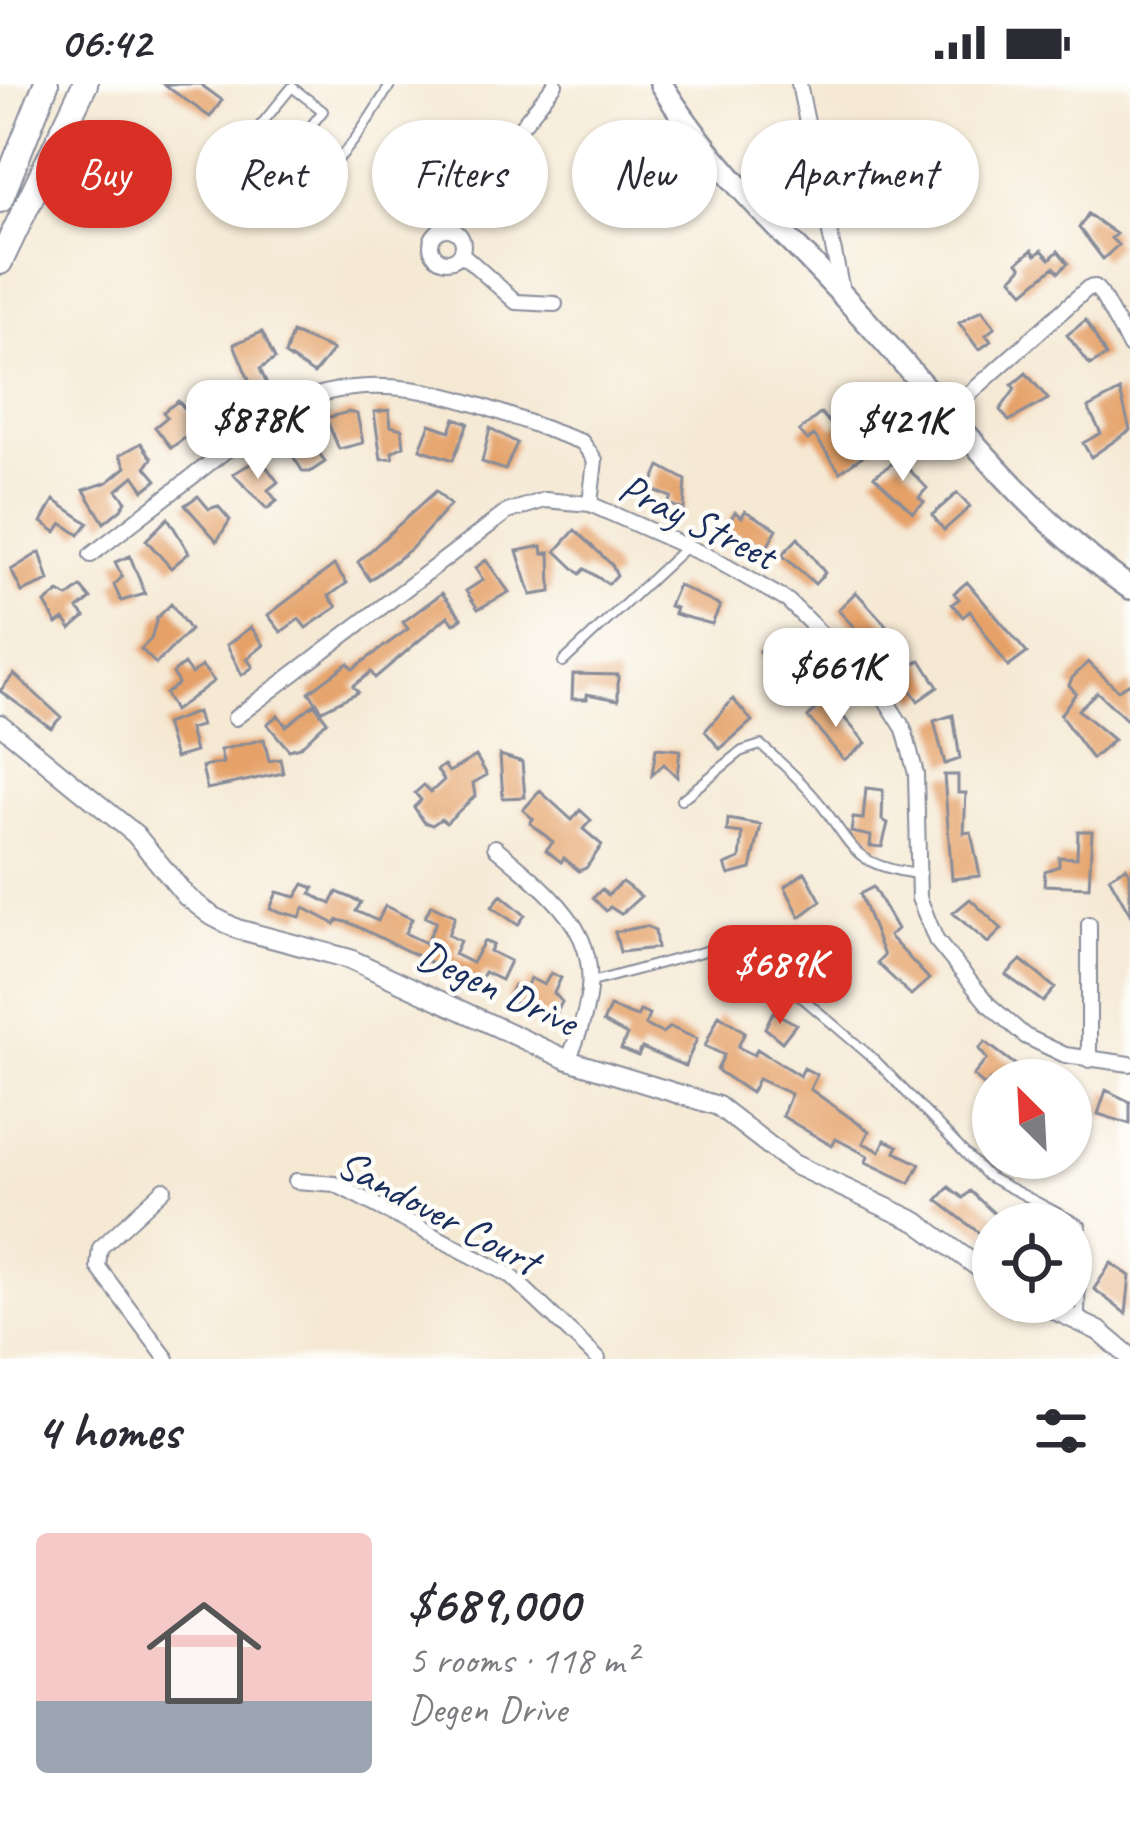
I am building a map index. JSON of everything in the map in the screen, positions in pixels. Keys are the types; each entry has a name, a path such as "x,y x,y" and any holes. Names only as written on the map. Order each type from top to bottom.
{"highway":[{"path":"0,200 46,84"},
{"path":"0,262 85,84"}],"main road":[{"path":"661,84 692,135 1049,520 1130,588"}],"street":[{"path":"461,253 447,261 433,254 431,238 555,84"},
{"path":"799,84 844,296"},
{"path":"439,230 459,233 461,253 516,302 555,304"},
{"path":"949,412 1088,288 1095,286 1101,294 1130,347"},
{"path":"92,555 277,410 311,395 365,384 437,392 582,442 596,460 590,504"},
{"name":"Pray Street","path":"235,718 507,512 545,500 590,504 788,602 898,715 916,774 918,874 930,930 988,1004 1039,1044 1086,1059"},
{"name":"Degen Drive","path":"0,724 135,834 186,896 212,916 254,935 350,959 568,1060 718,1106 793,1164 916,1222 972,1263"},
{"path":"495,847 564,905 588,950 592,982 587,1018 568,1060"},
{"path":"1089,923 1089,1059"},
{"name":"Pray Street","path":"1092,1060 1130,1064"},
{"name":"Sandover Court","path":"296,1181 335,1184 511,1276 598,1359"},
{"path":"164,1189 100,1248 97,1258 98,1268 167,1359"},
{"path":"1081,1323 1130,1357"}],"lane":[{"path":"348,144 392,84"},
{"path":"292,87 322,111 282,162 250,138 292,87"},
{"path":"563,662 685,548"},
{"path":"807,698 849,661"},
{"path":"681,800 742,752 761,745 823,808 854,854 882,869 918,874"},
{"path":"592,982 720,947 749,950 875,1060 987,1176 1042,1203"}],"building":[{"path":"163,84 200,84 222,100 210,117"},
{"path":"1088,214 1116,234 1111,238 1118,245 1103,259 1079,228"},
{"path":"1032,250 1036,255 1042,250 1050,259 1058,251 1068,263 1059,272 1054,267 1024,292 1012,278 1022,267 1018,262"},
{"path":"982,310 995,327 986,335 991,341 979,350 959,323"},
{"path":"1086,320 1106,356 1090,365 1067,335"},
{"path":"262,332 275,359 260,369 267,384 253,390 234,344"},
{"path":"292,333 333,350 314,374 285,355"},
{"path":"1026,373 1048,399 1009,421 1000,410 1015,389 1012,385"},
{"path":"219,383 247,408 198,446 189,435 171,448 155,427 167,417 163,412 178,401 189,413"},
{"path":"1120,391 1130,430 1091,457 1083,443 1101,433 1088,408"},
{"path":"389,410 391,426 402,429 404,446 392,452 393,458 381,459 374,412"},
{"path":"821,413 834,428 845,418 878,445 840,472 814,435 808,440 799,431"},
{"path":"357,414 363,443 339,449 326,418"},
{"path":"455,418 468,423 453,460 420,449 430,424 450,431"},
{"path":"302,426 325,462 310,472 303,472 293,456 299,448 291,433"},
{"path":"490,428 517,443 505,470 482,462"},
{"path":"141,443 152,458 146,467 157,480 144,490 134,476 117,490 126,501 121,509 104,523 84,490 108,482 126,467 120,455"},
{"path":"260,458 278,482 268,490 277,501 267,509 233,474"},
{"path":"899,459 927,488 919,497 924,502 913,512 874,476"},
{"path":"660,466 686,480 684,510 668,504 671,497 650,489"},
{"path":"436,491 450,505 411,549 370,580 358,562"},
{"path":"957,493 970,507 944,530 932,515"},
{"path":"198,496 209,509 218,506 230,520 217,541 185,505"},
{"path":"54,500 88,523 79,535 62,523 56,532 42,522"},
{"path":"745,511 777,529 765,551 725,528 735,512 742,517"},
{"path":"168,518 189,553 171,568 146,540"},
{"path":"575,530 612,565 617,576 608,584 585,569 580,574 556,551"},
{"path":"798,538 825,573 815,584 782,555"},
{"path":"542,546 543,554 550,552 551,592 531,595 517,551"},
{"path":"40,552 49,581 22,592 11,570"},
{"path":"130,556 145,594 121,601 114,585 122,577 115,562"},
{"path":"486,560 509,592 478,609 466,591 483,580 475,568"},
{"path":"334,565 347,583 329,596 337,607 306,628 299,619 281,632 268,615"},
{"path":"967,582 1027,653 1008,667 970,611 963,617 952,604 959,599 954,593"},
{"path":"678,585 720,606 712,624 674,614 676,608 669,606"},
{"path":"81,587 91,599 78,609 85,617 71,629 64,619 57,624 45,603 59,592 68,597"},
{"path":"856,592 886,625 869,643 838,610"},
{"path":"442,593 462,618 454,624 448,616 375,678 371,672 353,686 358,692 322,710 309,692 348,663 353,669 408,629 403,622"},
{"path":"171,604 190,630 156,664 141,649 151,639 157,618"},
{"path":"251,627 264,645 247,659 253,667 242,675 227,645"},
{"path":"782,640 803,680 790,687 786,681 775,687 759,651"},
{"path":"907,656 914,664 921,660 938,687 918,701 894,665"},
{"path":"1088,662 1118,690 1130,683 1130,723 1097,692 1078,710 1114,740 1092,759 1060,715 1076,693 1069,685 1072,678"},
{"path":"184,664 191,674 202,666 214,681 174,711 165,694 178,684 173,673"},
{"path":"14,674 61,717 51,728 0,691"},
{"path":"573,674 618,675 618,700 587,694 587,699 572,699"},
{"path":"827,698 866,743 844,760 808,717"},
{"path":"733,699 752,721 720,749 705,731"},
{"path":"314,704 327,721 300,747 289,750 267,724 278,715 286,726"},
{"path":"197,712 201,726 189,729 195,752 175,758 165,724"},
{"path":"953,715 960,759 945,764 934,721"},
{"path":"264,739 269,761 280,759 283,773 207,789 202,767 223,763 220,750"},
{"path":"656,748 680,750 677,777 664,764 652,775"},
{"path":"500,755 522,762 525,797 503,798"},
{"path":"476,756 487,775 473,783 475,796 446,823 441,819 432,825 424,822 414,807 421,800 415,793 424,785 431,792 444,780 437,770 444,765 449,772"},
{"path":"944,775 958,775 958,793 966,793 964,833 971,832 980,876 952,879"},
{"path":"866,788 883,790 882,820 888,823 882,847 870,846 871,836 851,832 853,818 863,819"},
{"path":"540,791 572,820 580,810 591,820 583,829 602,845 586,868 579,871 546,850 553,842 530,823 533,819 523,810"},
{"path":"728,819 761,825 751,869 729,875 725,865 740,859 742,833 727,831"},
{"path":"1078,831 1092,831 1089,887 1044,885 1045,871 1059,866 1059,857 1077,858"},
{"path":"1126,867 1130,873 1130,914 1109,877"},
{"path":"805,872 821,901 800,917 785,887"},
{"path":"622,882 641,896 621,914 610,907 606,911 593,898 602,889 608,895"},
{"path":"304,884 314,888 311,894 331,904 337,892 361,902 356,911 378,921 385,906 412,919 405,933 426,943 436,922 425,917 431,905 455,916 448,935 460,941 454,954 472,963 484,941 493,945 490,951 510,961 501,980 484,972 477,985 350,923 338,920 335,924 304,908 300,917 270,909 277,892 296,897"},
{"path":"873,887 897,929 889,936 929,979 911,995 877,963 884,956 860,894"},
{"path":"501,895 525,915 518,925 492,907"},
{"path":"970,899 1002,929 988,943 953,913"},
{"path":"646,926 655,930 657,948 620,952 615,932"},
{"path":"1021,960 1055,988 1043,1002 1006,975"},
{"path":"551,973 561,978 554,993 562,1002 552,1022 507,999 514,985 525,990 530,978 544,985"},
{"path":"610,1007 637,1017 640,1011 649,1015 645,1025 662,1033 670,1027 697,1039 685,1066 642,1048 638,1056 621,1049 627,1035 603,1022"},
{"path":"773,1012 796,1024 782,1042 765,1028"},
{"path":"719,1015 745,1032 738,1047 754,1055 757,1049 800,1076 804,1068 817,1075 810,1089 869,1131 863,1143 880,1151 885,1140 898,1146 895,1152 920,1164 910,1183 866,1162 868,1156 836,1139 832,1146 782,1116 791,1094 758,1079 751,1093 717,1070 724,1055 705,1046"},
{"path":"985,1042 1008,1059 987,1059 979,1049"},
{"path":"1106,1090 1130,1102 1130,1124 1098,1114"},
{"path":"949,1187 963,1198 970,1191 983,1203 972,1203 972,1227 937,1200"},
{"path":"1111,1263 1130,1276 1126,1314 1094,1289"}]}
